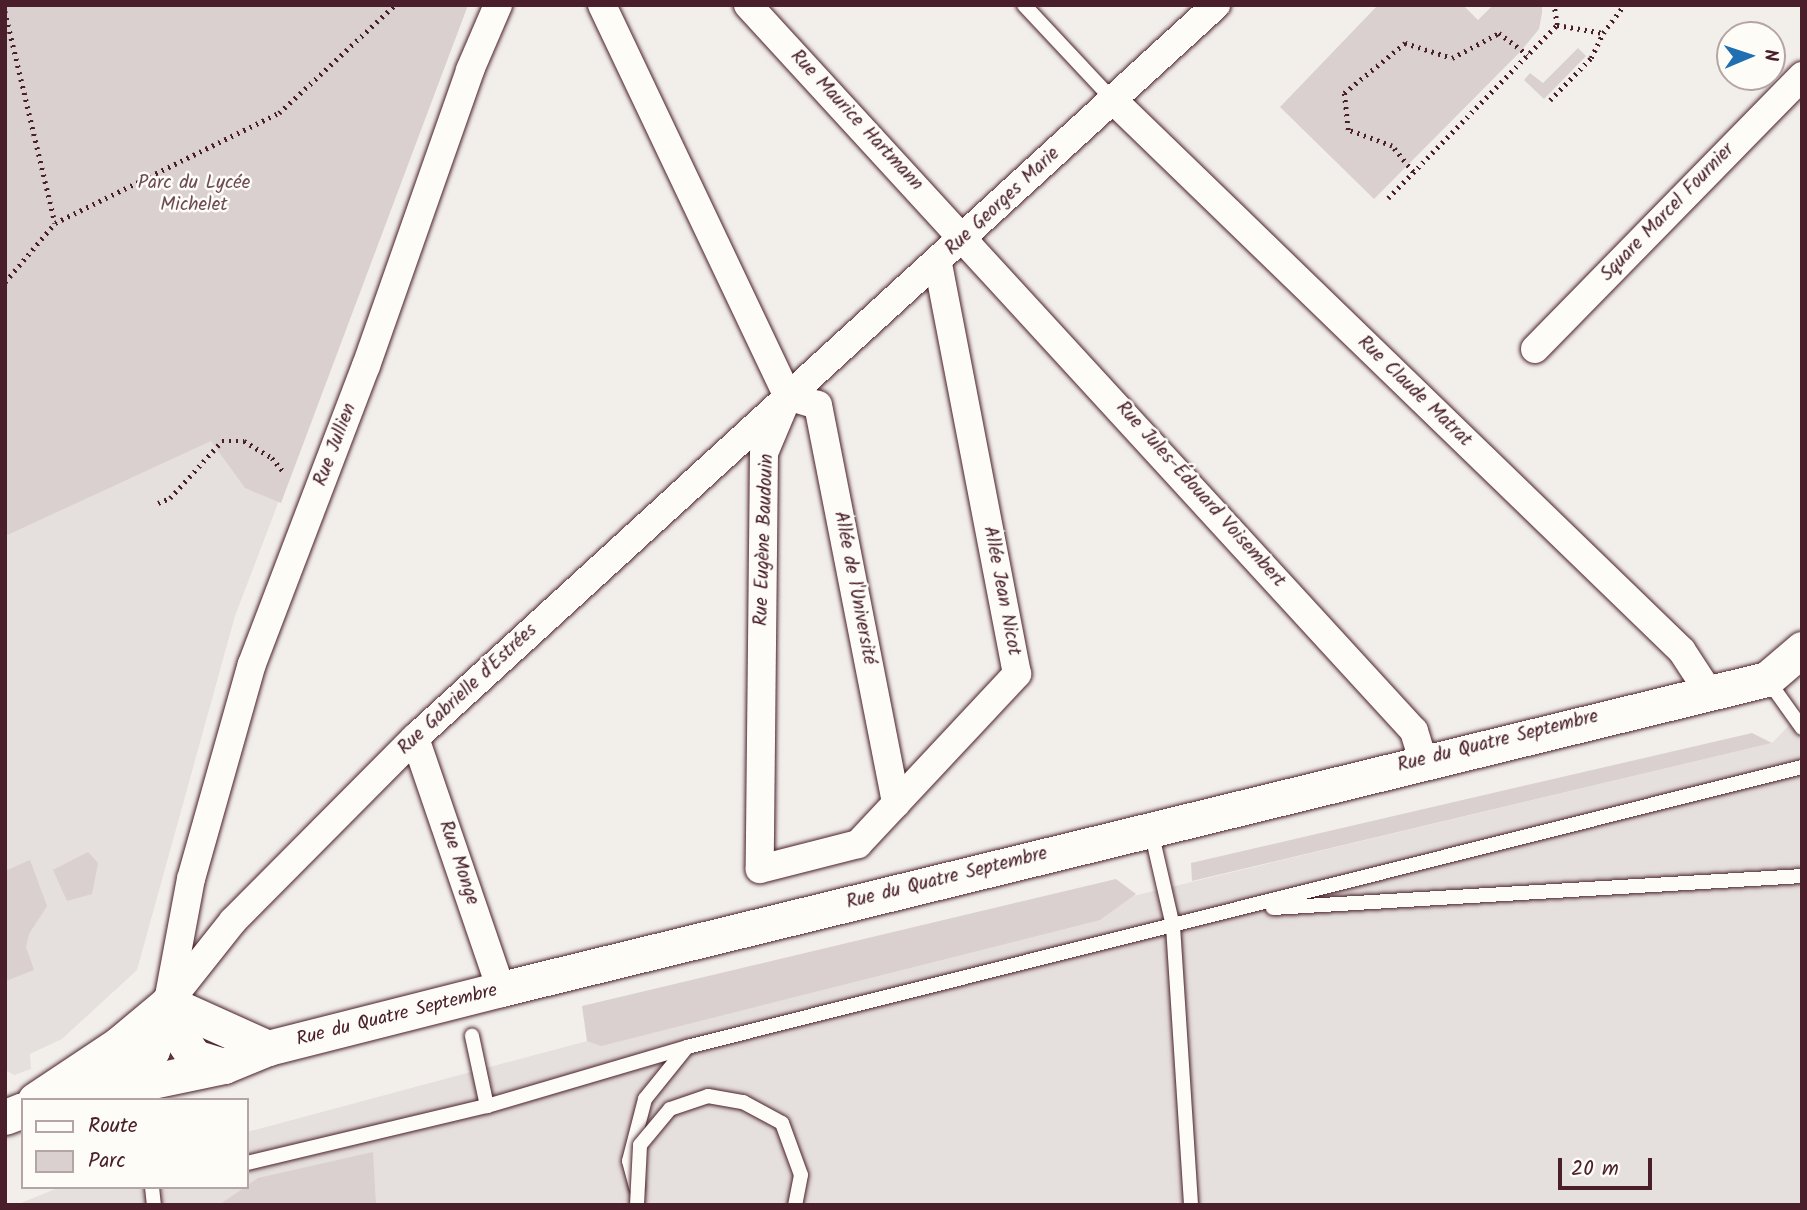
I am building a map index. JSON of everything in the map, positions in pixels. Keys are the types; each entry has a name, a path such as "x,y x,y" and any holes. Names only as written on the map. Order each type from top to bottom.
{"street":[{"name":"Rue Jullien","path":"168,1003 189,890 252,664 366,366 470,70 498,5"},
{"path":"602,5 788,396"},
{"name":"Rue Maurice Hartmann","path":"748,5 964,237"},
{"name":"Rue Georges Marie","path":"788,396 938,262 1216,5"},
{"name":"Square Marcel Fournier","path":"1535,349 1802,76"},
{"name":"Rue Claude Matrat","path":"1112,99 1682,652 1708,691"},
{"name":"Rue Jules-Édouard Voisembert","path":"964,237 1414,731 1423,760"},
{"name":"Allée Jean Nicot","path":"760,869 858,844 1017,674 938,262"},
{"name":"Rue Gabrielle d'Estrées","path":"168,1003 233,921 415,738 788,396"},
{"name":"Allée de l'Université","path":"788,396 818,405 896,803"},
{"name":"Rue Eugène Baudouin","path":"760,869 764,453 788,396"},
{"name":"Rue du Quatre Septembre","path":"73,1097 156,1091 268,1048 1151,830 1423,760 1767,679 1802,649"},
{"name":"Rue Monge","path":"415,738 501,989"},
{"path":"189,890 202,915 213,921 233,921"},
{"path":"168,1003 268,1048"},
{"path":"168,1003 177,1033 194,1056 224,1066"},
{"path":"73,1097 152,1050 168,1003"},
{"path":"37,1098 119,1044 168,1003"}],"lane":[{"path":"1024,5 1112,99"},
{"path":"1767,679 1802,728"},
{"path":"248,1163 487,1106 687,1047 1802,767"},
{"path":"1151,830 1173,926 1191,1205"},
{"path":"1240,910 1802,876"},
{"path":"472,1036 487,1106"},
{"path":"639,1205 629,1161 645,1099 687,1047"},
{"path":"639,1205 640,1145 670,1109 708,1096 743,1102 782,1123 801,1175 795,1205"}],"path":[{"path":"5,282 55,223 279,113 395,5"},
{"path":"1554,5 1557,26"},
{"path":"1550,100 1591,58 1604,33 1626,8 1624,5"},
{"path":"5,11 55,223"},
{"path":"1557,26 1604,33"},
{"path":"1388,198 1557,26"},
{"path":"1413,172 1392,146 1348,130 1344,93 1405,43 1452,58 1499,33 1528,55"},
{"path":"159,503 170,498 222,441 244,441 272,458 283,471"}],"shaded area":[{"name":"Parc du Lycée Michelet","path":"5,5 468,5 235,616 137,970 62,1039 30,1054 31,1069 14,1075 5,1070"},
{"path":"1802,712 1802,1205 16,1205 55,1189 248,1189 248,1132 587,1041 606,1022 1772,743"}],"green space":[{"name":"Parc du Lycée Michelet","path":"5,5 468,5 281,503 245,488 211,441 5,536"},
{"path":"1378,5 1463,5 1478,20 1493,5 1542,5 1542,13 1539,29 1520,52 1374,199 1280,107"},
{"path":"1578,48 1586,56 1544,99 1524,80 1530,73 1543,83"},
{"path":"1752,733 1772,743 1192,881 1191,863"},
{"path":"88,852 98,863 92,894 67,901 53,870"},
{"path":"30,860 47,906 29,934 26,947 34,970 6,981 5,871"},
{"path":"1116,879 1136,894 1100,920 601,1046 587,1041 582,1006"},
{"path":"373,1152 376,1205 219,1205 242,1189 248,1189 248,1185 258,1178"}]}
